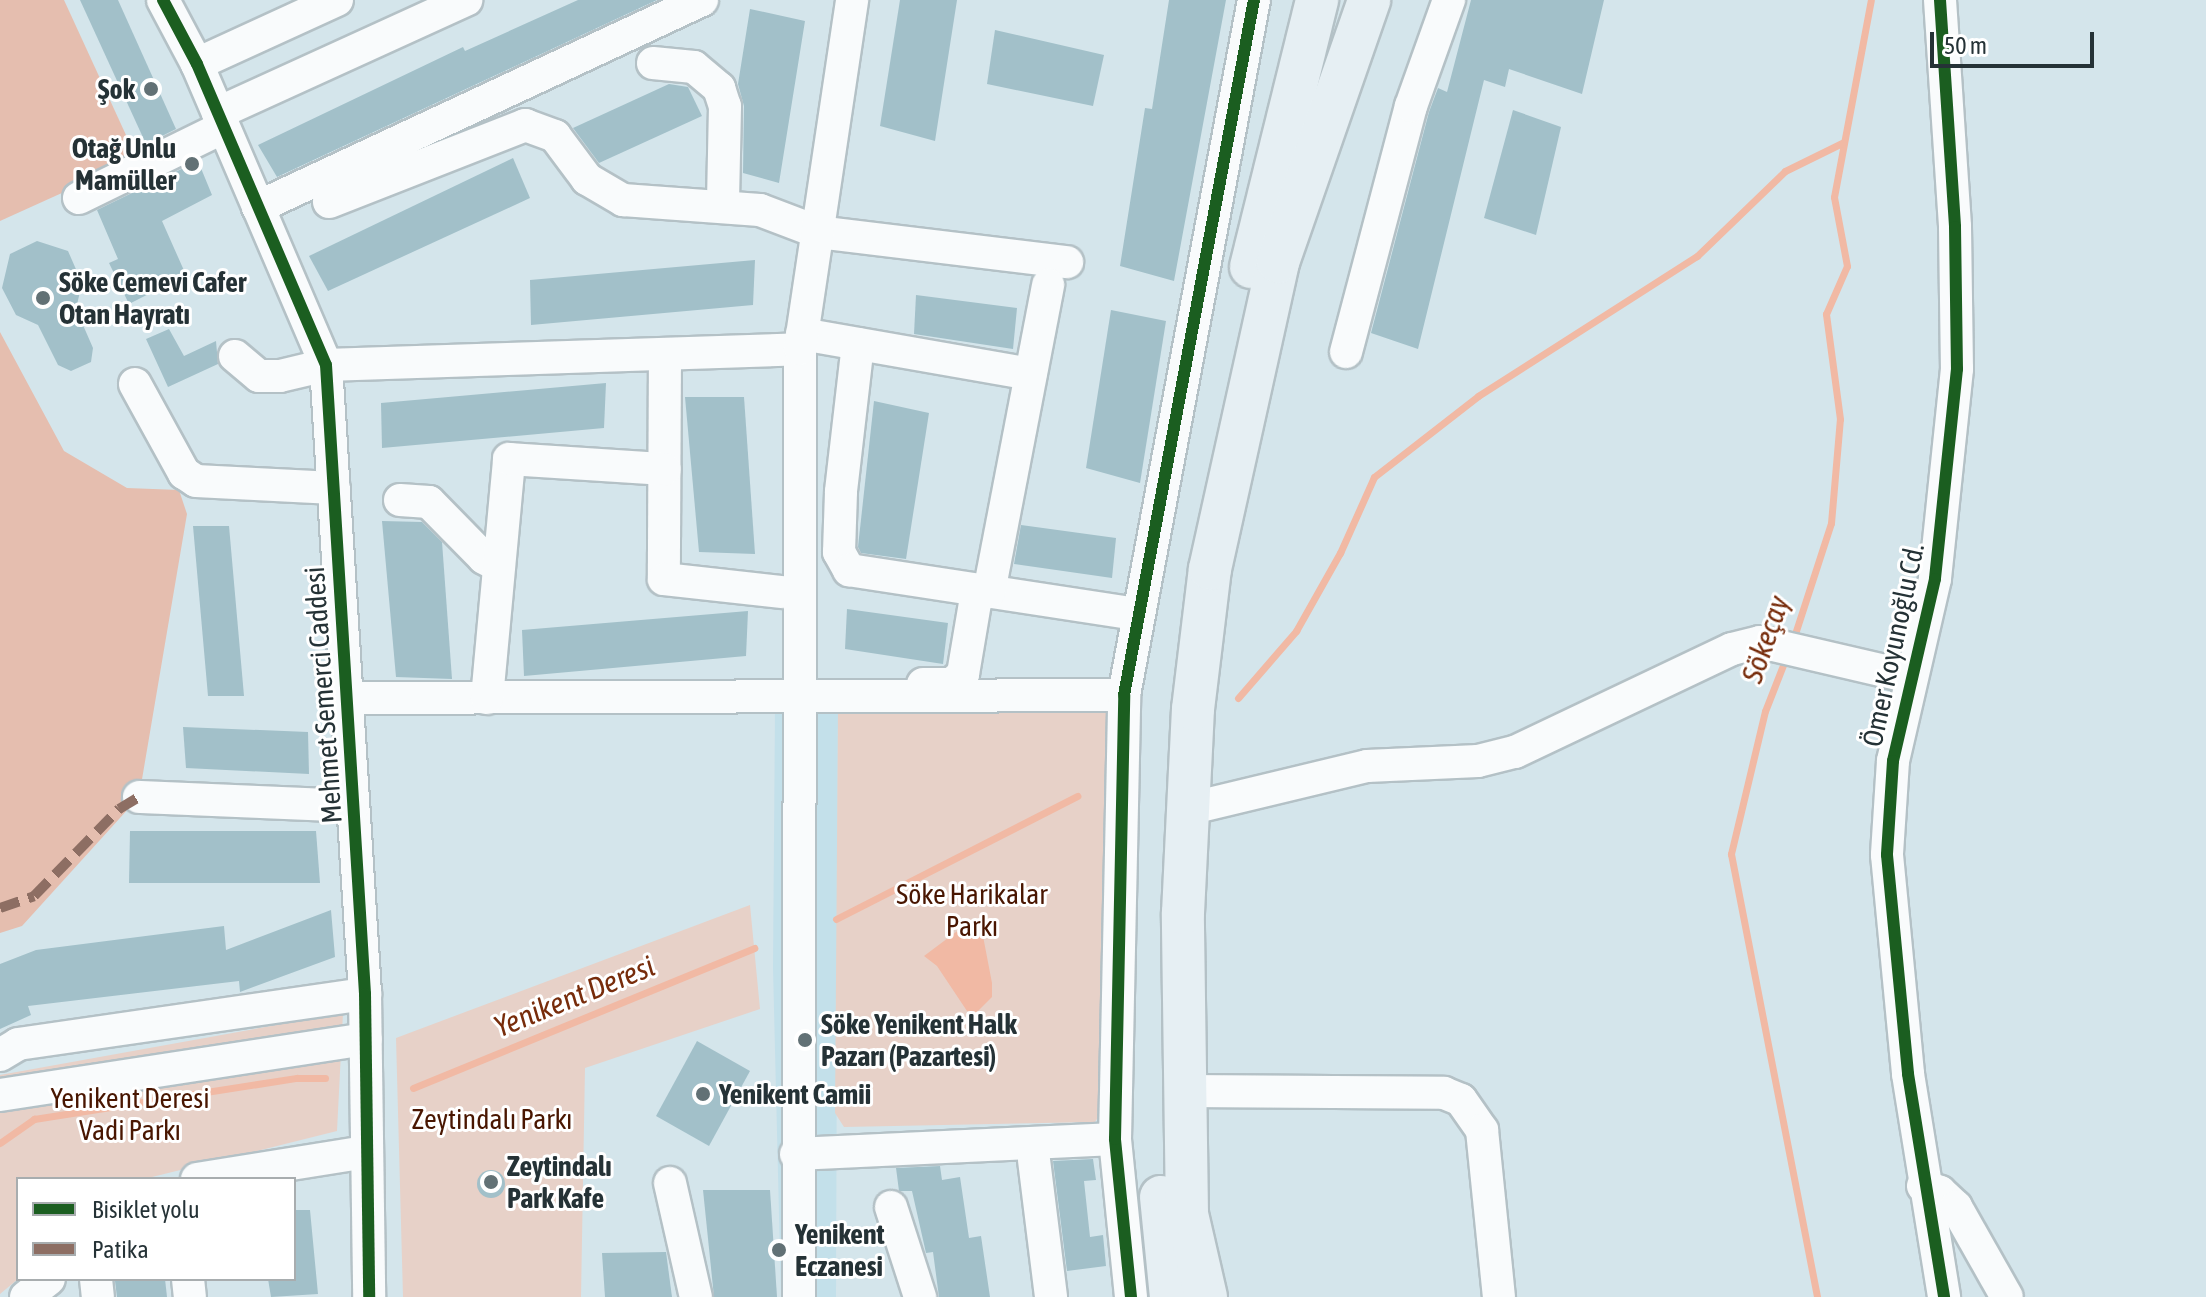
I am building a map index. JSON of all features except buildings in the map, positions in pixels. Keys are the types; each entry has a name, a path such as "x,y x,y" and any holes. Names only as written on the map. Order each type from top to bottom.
{"main road":[{"path":"1171,1297 1157,1118 1157,917 1168,707 1185,570 1225,377 1317,0"},
{"path":"1206,1297 1187,1214 1186,1091 1188,809 1193,709 1210,569 1247,387 1278,262 1369,0"}],"street":[{"name":"Mehmet Semerci Caddesi","path":"163,0 197,64 326,365 365,994 369,1297"},
{"path":"197,64 337,0"},
{"path":"79,198 221,120 466,0"},
{"path":"258,207 702,0"},
{"path":"799,1297 796,1154 801,342 852,0"},
{"path":"1131,1297 1115,1139 1124,695 1254,0"},
{"name":"Ömer Koyunoğlu Cd.","path":"1940,0 1955,227 1957,369 1935,579 1893,761 1887,855 1923,1186 1944,1297"},
{"path":"1346,352 1441,2"},
{"path":"653,63 694,67 719,88 725,106 723,205"},
{"path":"329,202 525,125 555,136 578,171 609,194 623,200 760,210 818,232 1057,274 1031,374 983,592 959,679 952,684 872,683"},
{"path":"235,356 259,376 326,365 665,354 801,342 858,344 1031,374"},
{"path":"858,344 841,492 839,552 844,565 854,574 1138,614"},
{"path":"665,354 664,579 782,592"},
{"path":"135,384 184,473 196,481 334,488"},
{"path":"487,698 509,459 665,469"},
{"path":"400,500 429,502 484,558 499,566"},
{"path":"1188,809 1367,766 1478,761 1515,752 1674,675 1760,642 1910,677"},
{"path":"347,698 797,699 1124,695"},
{"path":"139,797 353,806"},
{"path":"0,1055 18,1044 365,994"},
{"path":"0,1095 366,1039"},
{"path":"1186,1091 1444,1093 1461,1100 1482,1130 1499,1297"},
{"path":"796,1154 1115,1139"},
{"path":"209,1177 365,1152"},
{"path":"1034,1160 1051,1297"},
{"path":"670,1183 696,1297"},
{"path":"1923,1186 1940,1192 1956,1207 2007,1297"},
{"path":"891,1207 920,1297"},
{"path":"26,1297 46,1281"}],"shaded area":[{"path":"0,0 64,0 137,159 0,221"},
{"path":"0,332 64,451 127,488 179,490 187,514 139,797 22,926 0,933"},
{"name":"Söke Yenikent Halk Pazarı (Pazartesi)","path":"838,707 836,1297 781,1297 773,967 775,710"},
{"path":"968,923 983,936 992,983 992,997 976,1013 967,1011 937,966 924,956"}],"green space":[{"name":"Söke Harikalar Parkı","path":"838,707 1109,707 1106,1105 1095,1122 844,1127 835,1113"},
{"name":"Zeytindalı Parkı","path":"750,905 760,1009 585,1068 581,1297 403,1297 396,1038"},
{"name":"Yenikent Deresi Vadi Parkı","path":"343,1013 337,1131 152,1177 16,1177 16,1281 0,1294 0,1075"}],"waterway":[{"name":"Sökeçay","path":"1793,640 1831,523 1840,419 1826,314 1847,266 1834,197 1871,0"},
{"path":"1238,698 1296,631 1340,553 1374,477 1478,396 1697,256 1785,171 1842,143"},
{"name":"Sökeçay","path":"1787,655 1765,711 1731,854 1817,1297"},
{"path":"836,919 1077,796"},
{"name":"Yenikent Deresi","path":"413,1088 754,948"},
{"name":"Yenikent Deresi","path":"0,1143 34,1119 297,1078 325,1078"}],"marked path":[{"path":"0,908 34,896 119,809 139,797"}],"cycle path":[{"path":"163,0 197,64 326,365 365,994 369,1297"},
{"path":"1131,1297 1115,1139 1124,695 1254,0"},
{"path":"1940,0 1955,227 1957,369 1935,579 1893,761 1887,855 1908,1074 1944,1297"}],"place":[{"name":"Şok","path":"151,89"},
{"name":"Otağ Unlu Mamüller","path":"192,164"},
{"name":"Söke Cemevi Cafer Otan Hayratı","path":"43,298"},
{"name":"Söke Yenikent Halk Pazarı (Pazartesi)","path":"805,1040"},
{"name":"Yenikent Camii","path":"703,1094"},
{"name":"Zeytindalı Park Kafe","path":"491,1182"},
{"name":"Yenikent Eczanesi","path":"779,1250"}]}
